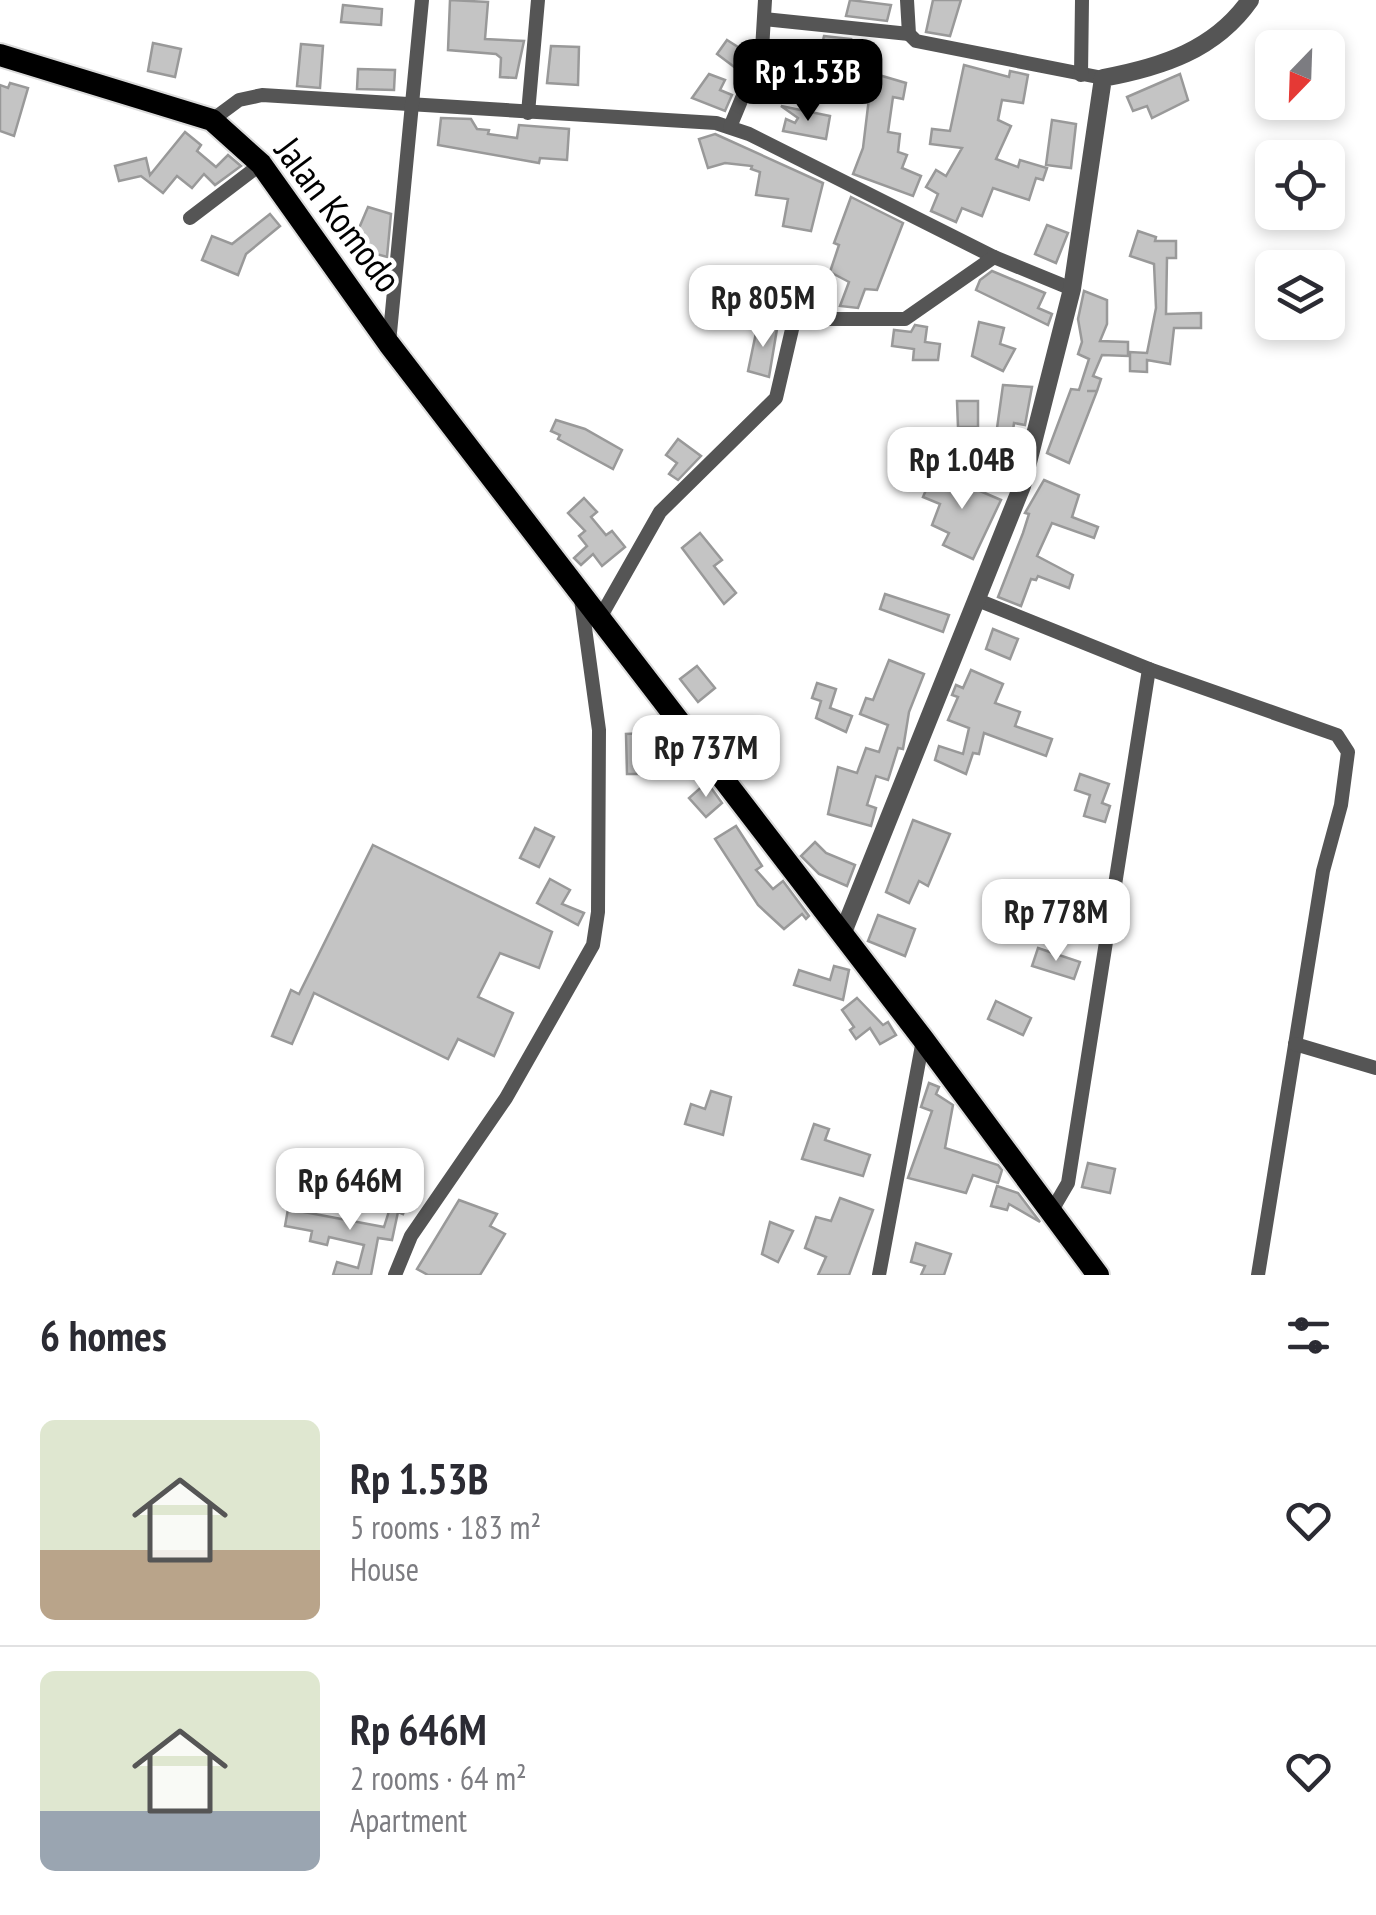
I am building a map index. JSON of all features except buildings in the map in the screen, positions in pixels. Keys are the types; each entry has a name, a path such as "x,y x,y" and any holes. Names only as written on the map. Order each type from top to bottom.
{"highway":[{"name":"Jalan Komodo","path":"0,55 212,120 262,164 389,344 924,1039 1098,1275"}],"street":[{"path":"389,344 415,105 422,0"},
{"path":"528,113 538,0"},
{"path":"730,126 762,50 766,0"},
{"path":"907,0 909,34"},
{"path":"1080,74 1082,0"},
{"path":"764,19 909,34 916,41 1103,78 1186,55 1232,26 1250,0"},
{"path":"842,935 1022,486 1072,288 1103,78"},
{"path":"212,120 239,100 262,95 704,120 730,126 994,257 1072,288"},
{"path":"190,218 262,164"},
{"path":"601,616 660,512 776,398 792,325 809,319 905,319 994,257"},
{"path":"394,1275 412,1236 506,1098 578,980 593,944 598,912 600,730 580,592"},
{"path":"975,599 1149,669 1299,720 1345,742 1348,752 1341,805 1323,871 1258,1275"},
{"path":"1051,1212 1068,1182 1149,669"},
{"path":"879,1275 924,1039"},
{"path":"1295,1044 1376,1068"}]}
